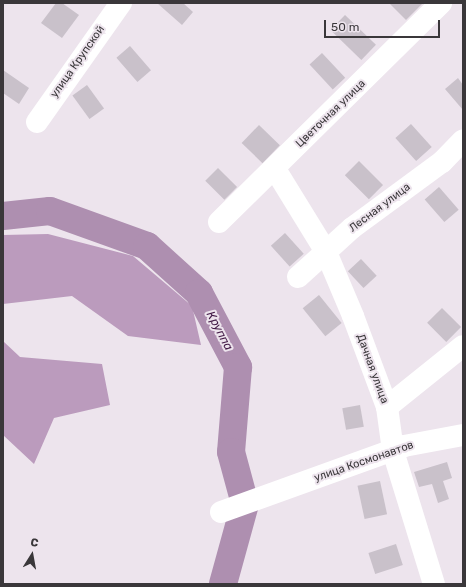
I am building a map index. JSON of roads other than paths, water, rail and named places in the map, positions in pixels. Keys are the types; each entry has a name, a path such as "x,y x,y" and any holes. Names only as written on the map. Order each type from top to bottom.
{"street":[{"name":"улица Крупской","path":"37,122 121,3"},
{"name":"Цветочная улица","path":"219,222 441,3"},
{"name":"Лесная улица","path":"298,277 326,252 442,162 463,140"},
{"name":"Дачная улица","path":"274,169 326,252 387,407 393,451 434,584"},
{"path":"387,407 463,346"},
{"name":"улица Космонавтов","path":"221,512 268,497 393,451 463,436"}],"waterway":[{"name":"Круппа","path":"3,216 50,211 147,246 199,293 238,367 231,452 245,504 223,584"}]}
